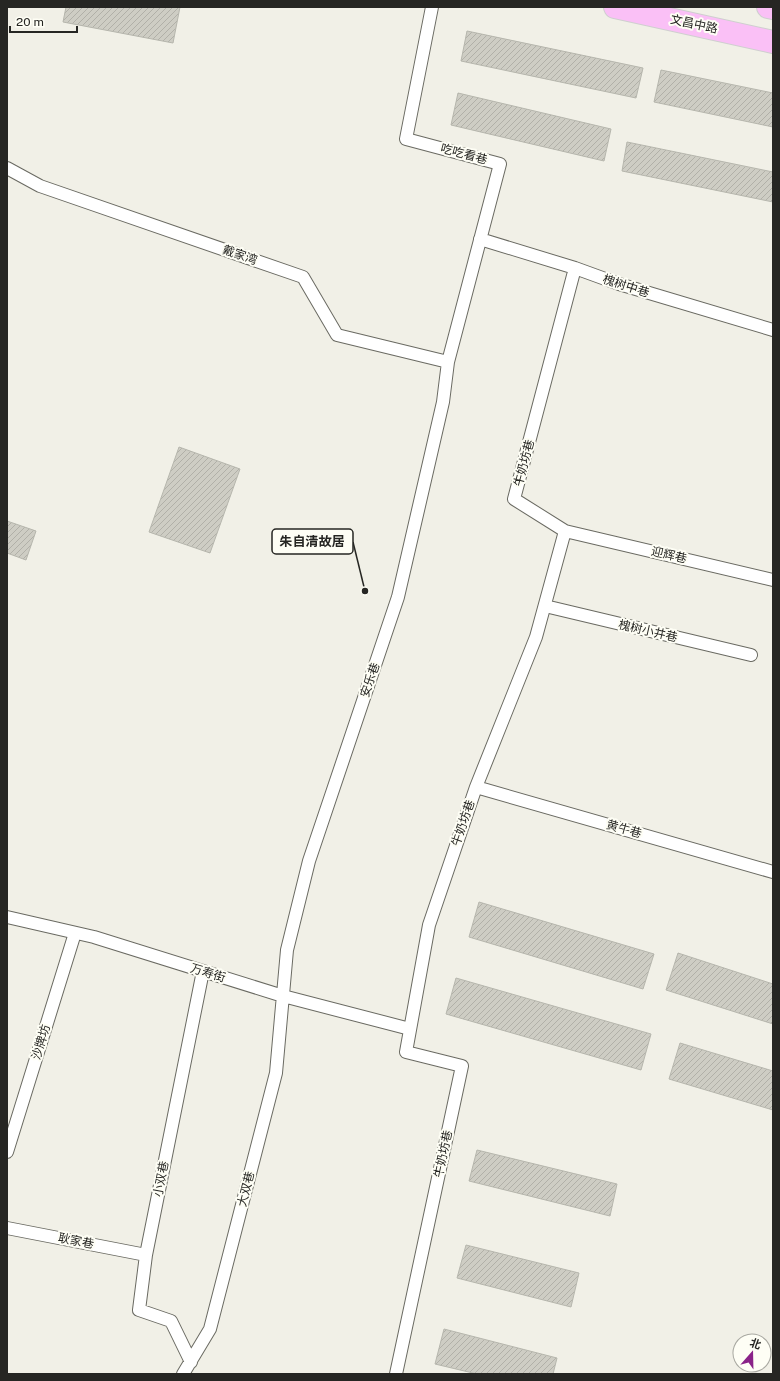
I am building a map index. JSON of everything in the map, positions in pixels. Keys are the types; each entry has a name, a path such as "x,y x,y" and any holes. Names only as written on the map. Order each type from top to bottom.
{"main road":[{"name":"文昌中路","path":"615,7 773,42"},
{"path":"768,7 773,8"}],"lane":[{"name":"吃吃看巷","path":"432,7 406,139 500,164 448,362"},
{"name":"戴家湾","path":"7,168 40,186 304,276 337,335 448,362"},
{"name":"槐树中巷","path":"480,239 575,268 619,284 773,330"},
{"name":"牛奶坊巷","path":"396,1374 462,1066 406,1052 429,925 476,786 536,637 565,531 514,499 575,268"},
{"name":"安乐巷","path":"283,996 287,950 309,861 398,597 443,402 448,362"},
{"name":"迎辉巷","path":"565,531 773,580"},
{"name":"槐树小井巷","path":"545,606 750,655"},
{"name":"黄牛巷","path":"476,786 773,872"},
{"name":"万寿街","path":"7,916 94,937 283,996 410,1029"},
{"name":"沙牌坊","path":"7,1152 75,933"},
{"name":"小双巷","path":"191,1362 171,1321 139,1310 146,1255 203,971"},
{"name":"大双巷","path":"183,1374 210,1329 276,1073 283,996"},
{"name":"耿家巷","path":"7,1228 146,1255"}],"building":[{"path":"66,7 180,7 173,43 63,22"},
{"path":"467,31 643,68 636,98 461,61"},
{"path":"661,70 773,93 773,127 654,102"},
{"path":"458,93 611,129 604,161 451,125"},
{"path":"627,142 773,172 773,202 622,171"},
{"path":"179,447 240,469 210,553 149,532"},
{"path":"7,521 36,531 26,560 7,553"},
{"path":"479,902 654,954 643,989 469,937"},
{"path":"678,953 773,984 773,1024 666,990"},
{"path":"456,978 651,1034 641,1070 446,1014"},
{"path":"680,1043 773,1071 773,1110 669,1079"},
{"path":"477,1150 617,1184 610,1216 469,1181"},
{"path":"466,1245 579,1273 571,1307 457,1278"},
{"path":"444,1329 557,1358 553,1374 477,1374 435,1364"}],"place":[{"name":"朱自清故居","path":"365,591"}]}
